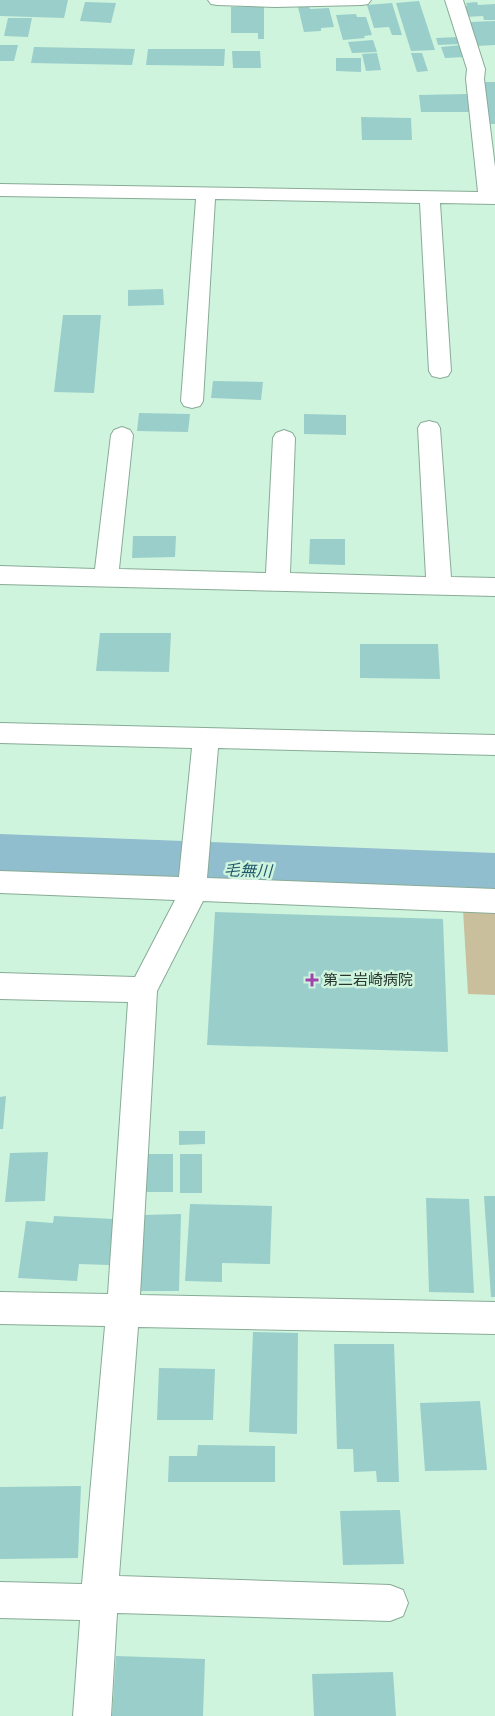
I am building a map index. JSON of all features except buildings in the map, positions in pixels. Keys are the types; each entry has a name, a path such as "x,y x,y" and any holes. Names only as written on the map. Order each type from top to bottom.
{"street":[{"path":"217,0 282,2 362,0"},
{"path":"0,190 492,198 475,80 476,69 454,0"},
{"path":"475,80 495,80"},
{"path":"192,401 206,193"},
{"path":"430,198 440,371"},
{"path":"429,428 439,585"},
{"path":"106,578 122,435"},
{"path":"278,581 284,438"},
{"path":"0,575 495,587"},
{"path":"0,733 495,746"},
{"path":"92,1716 99,1598 123,1310 143,990 194,888 206,738"},
{"path":"0,882 495,901"},
{"path":"0,986 143,990"},
{"path":"0,1308 495,1318"},
{"path":"0,1600 99,1598 390,1603"}],"shaded area":[{"path":"463,910 495,911 495,995 468,994"}],"waterway":[{"name":"毛無川","path":"0,860 495,880"}],"place":[{"name":"第二岩崎病院","path":"312,980"}]}
